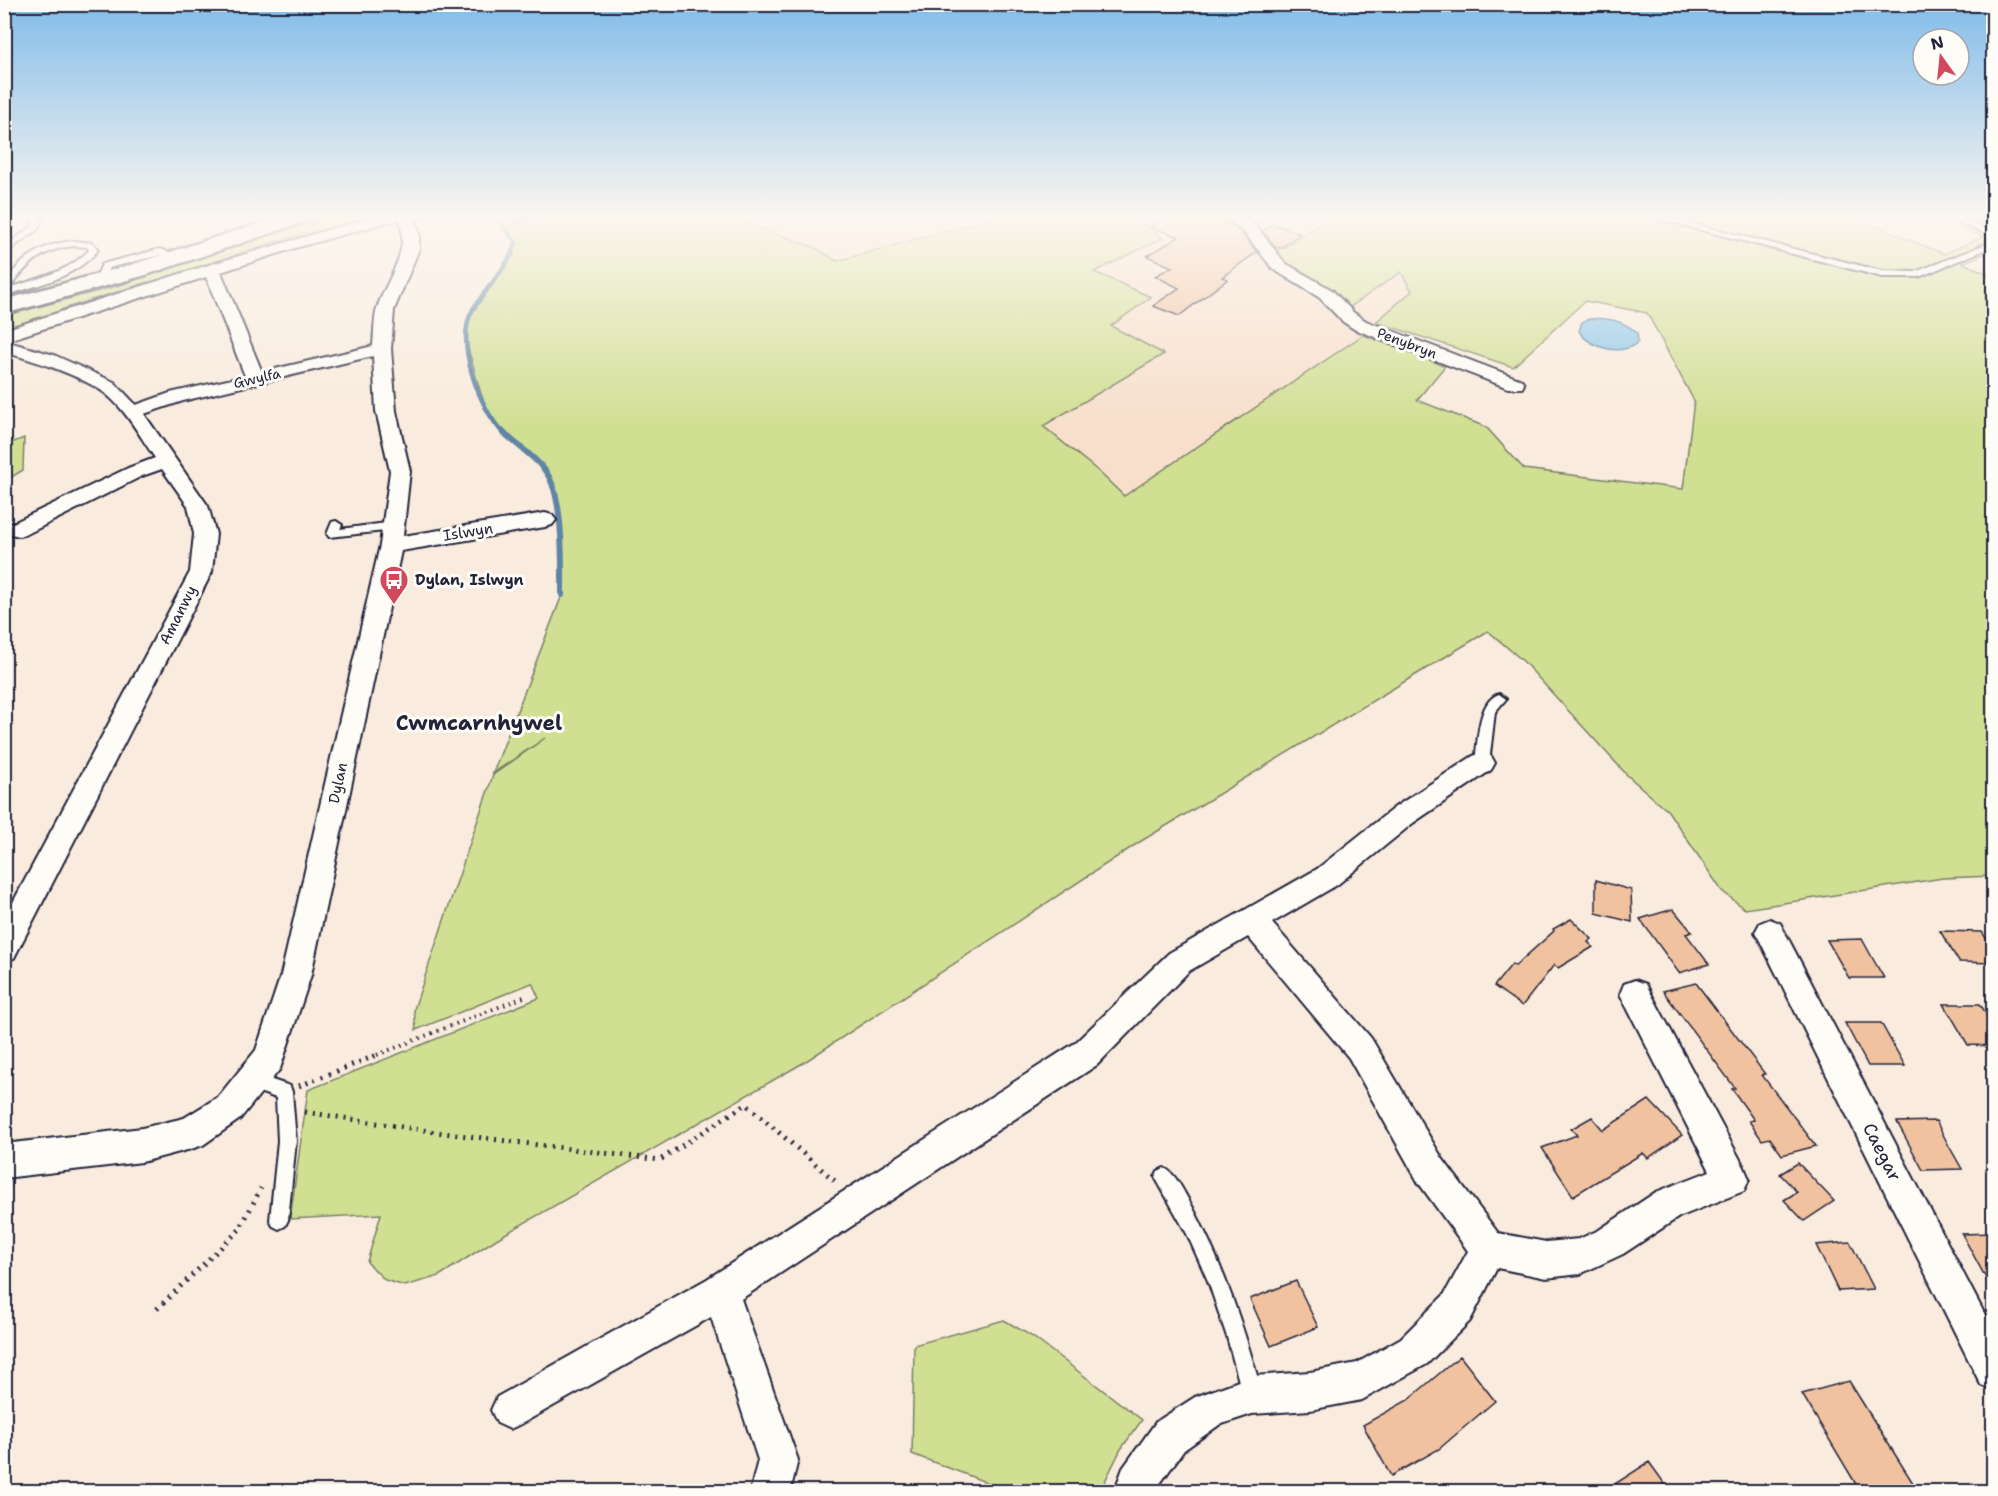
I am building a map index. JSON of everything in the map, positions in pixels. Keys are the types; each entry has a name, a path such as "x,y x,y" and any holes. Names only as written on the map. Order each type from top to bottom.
{"main road":[{"path":"5,299 53,285"}],"street":[{"path":"4,336 162,285"},
{"path":"217,285 255,378"},
{"name":"Dylan","path":"4,1161 142,1145 190,1133 229,1108 269,1058 296,975 393,535 400,471 386,411 382,349 385,310 396,285"},
{"name":"Penybryn","path":"1311,285 1326,294 1360,326 1515,384"},
{"name":"Amanwy","path":"4,346 48,359 107,386 133,412 198,506 205,534 201,572 4,949"},
{"name":"Gwylfa","path":"133,412 177,397 382,349"},
{"path":"19,529 135,472 166,460"},
{"name":"Islwyn","path":"393,535 545,520"},
{"path":"510,1410 720,1292 1086,1054 1179,962 1327,877 1404,814 1482,763"},
{"path":"1251,919 1360,1048 1430,1170 1488,1249 1546,1260 1580,1256 1611,1242 1668,1204 1731,1179 1635,994"},
{"name":"Caegar","path":"1770,932 1994,1372"},
{"path":"1134,1491 1137,1482 1170,1436 1208,1410 1252,1395 1310,1391 1362,1381 1414,1351 1457,1308 1488,1249"},
{"path":"720,1292 778,1460 770,1491"}],"lane":[{"path":"5,299 11,285"},
{"path":"5,299 21,286 28,285"},
{"path":"336,525 333,534 393,535"},
{"path":"1482,763 1489,711 1499,699"},
{"path":"251,1081 285,1100 287,1142 279,1220"},
{"path":"1164,1177 1186,1211 1216,1281 1239,1344 1252,1395"}],"path":[{"path":"285,1100 524,996"},
{"path":"285,1100 435,1132 660,1160 746,1104 857,1201"},
{"path":"157,1309 240,1229 265,1179"}],"shaded area":[{"path":"1066,285 1408,285 1412,291 1363,335 1124,496 1031,416 952,340"}],"green space":[{"path":"122,285 138,285 62,309 60,315 5,327 4,316"},
{"path":"492,285 1123,285 1151,297 1111,326 1164,354 1043,426 1098,471 1124,496 1363,335 1445,366 1417,400 1486,427 1524,469 1683,489 1694,401 1647,313 1585,301 1513,367 1376,322 1412,291 1408,285 1993,285 1993,876 1943,878 1745,909 1722,891 1668,811 1627,775 1523,661 1488,631 1138,843 803,1063 498,1238 439,1276 405,1286 385,1280 367,1262 381,1214 290,1219 308,1090 539,998 532,983 416,1030 414,1009 493,775 545,738 493,773 562,595 562,560 556,493 548,474 498,427 485,408 468,348 466,327 470,316"},
{"path":"1312,285 1382,285 1347,309"},
{"path":"7,436 14,442 24,438 23,470 5,481 5,437"},
{"path":"1004,1320 1033,1337 1142,1420 1121,1449 1100,1491 1009,1491 912,1454 914,1345"}],"water":[{"path":"1589,319 1609,319 1621,323 1637,333 1638,342 1631,347 1615,350 1598,346 1590,342 1579,331 1582,322"}],"building":[{"path":"1173,285 1220,285 1179,316 1153,306 1179,288"},
{"path":"1596,880 1631,890 1632,922 1596,913"},
{"path":"1673,909 1692,932 1686,934 1709,964 1679,973 1640,919"},
{"path":"1571,919 1592,939 1588,942 1593,947 1558,968 1554,965 1522,1006 1494,986 1512,964 1515,966 1554,931 1553,929"},
{"path":"1940,931 1982,932 1994,950 1994,963 1959,962"},
{"path":"1862,939 1884,978 1849,978 1827,940"},
{"path":"1696,983 1816,1146 1782,1155 1770,1138 1762,1140 1749,1121 1754,1120 1732,1089 1735,1088 1663,991"},
{"path":"1944,1004 1980,1004 1994,1026 1994,1046 1968,1045"},
{"path":"1845,1023 1881,1023 1905,1066 1868,1066"},
{"path":"1649,1100 1682,1135 1648,1158 1643,1153 1573,1196 1542,1148 1577,1135 1571,1129 1592,1117 1603,1130"},
{"path":"1936,1121 1962,1169 1923,1170 1897,1122"},
{"path":"1798,1163 1834,1201 1804,1221 1784,1200 1797,1192 1780,1174"},
{"path":"1994,1233 1994,1293 1962,1234"},
{"path":"1850,1242 1874,1289 1838,1291 1816,1245"},
{"path":"1296,1281 1318,1327 1271,1346 1250,1299"},
{"path":"1460,1356 1495,1401 1439,1449 1391,1476 1363,1425 1408,1400"},
{"path":"1849,1381 1918,1491 1860,1491 1802,1394"},
{"path":"1649,1462 1670,1491 1604,1491"}],"waterway":[{"path":"490,285 473,309 466,339 472,374 478,391 494,422 503,433"},
{"path":"502,431 536,461 552,483 561,531 562,595"}],"place":[{"name":"Dylan, Islwyn","path":"394,606"}],"district":[{"name":"Cwmcarnhywel","path":"479,723"}]}
